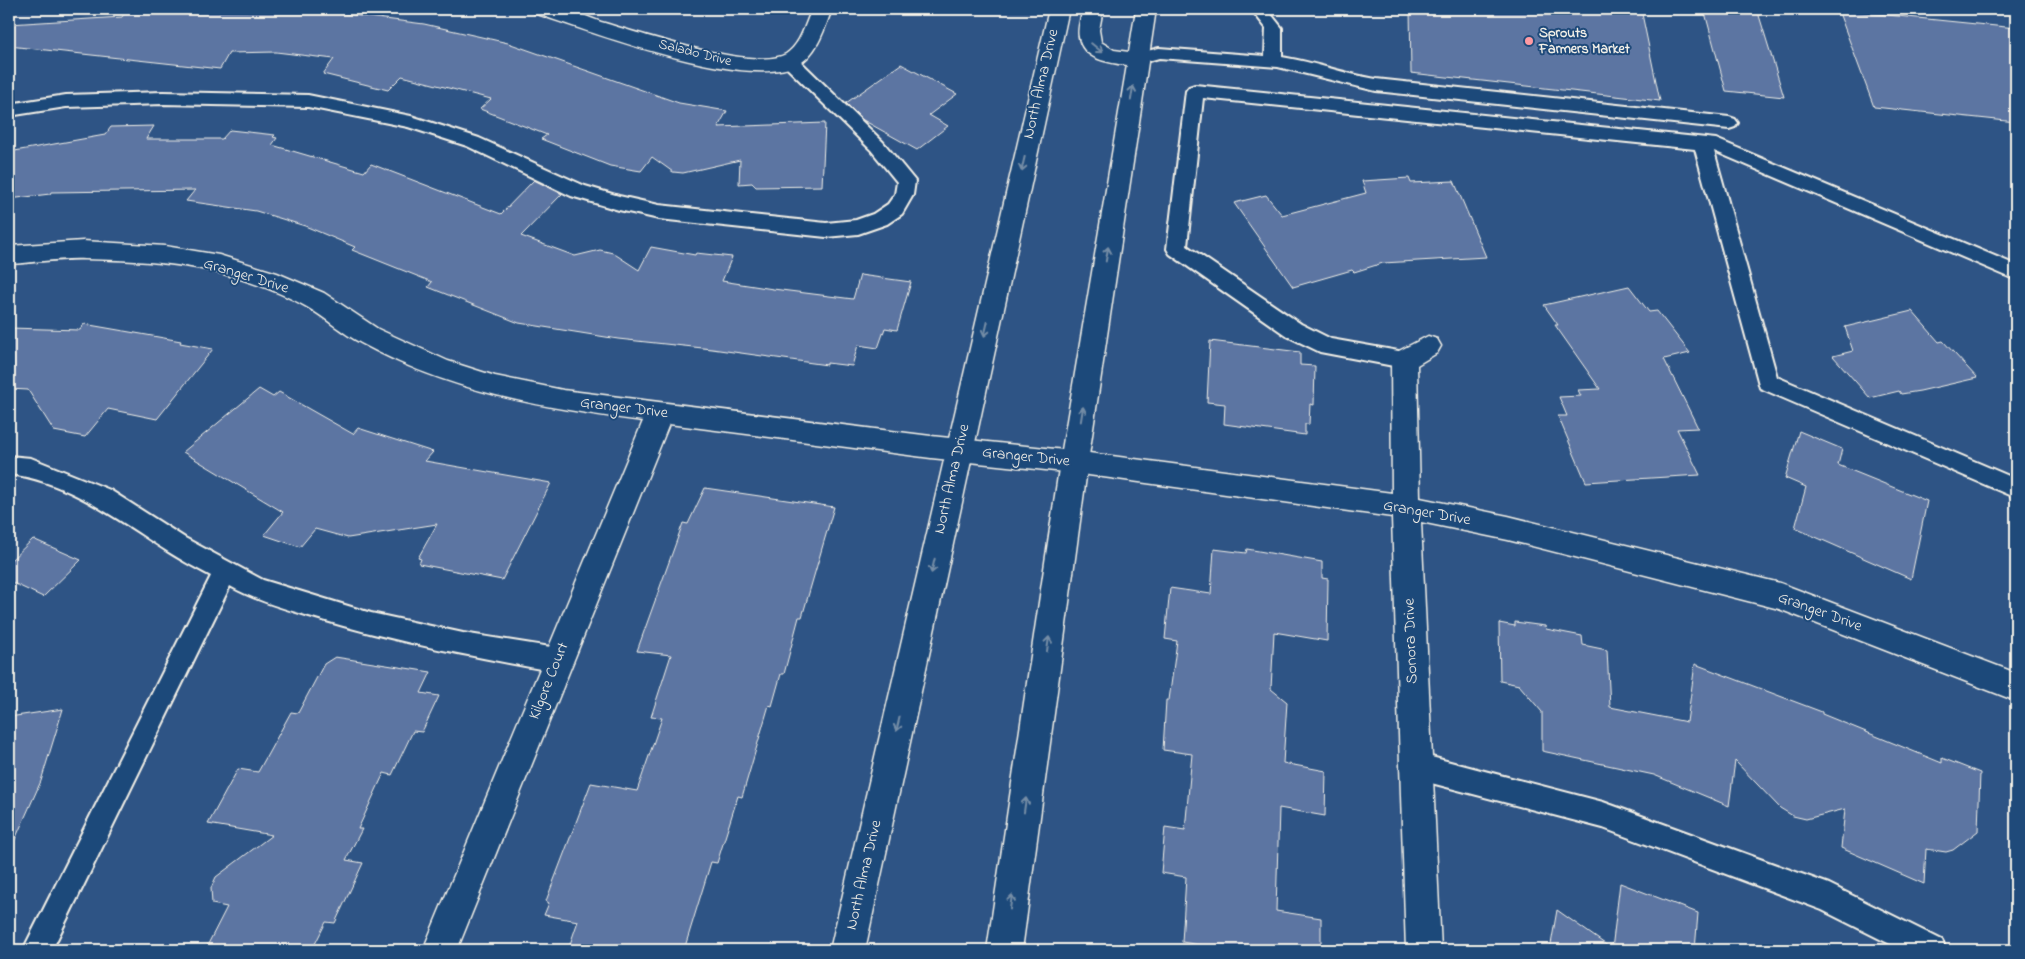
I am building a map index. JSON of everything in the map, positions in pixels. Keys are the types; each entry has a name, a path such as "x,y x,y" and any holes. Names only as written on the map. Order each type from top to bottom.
{"street":[{"name":"Salado Drive","path":"542,9 687,53 754,66 774,65 790,61"},
{"path":"790,61 801,52 822,9"},
{"name":"North Alma Drive","path":"847,950 1059,9"},
{"path":"1093,9 1089,38 1092,44 1108,55 1138,59"},
{"path":"1004,950 1074,462 1146,9"},
{"name":"Granger Drive","path":"9,255 83,250 165,255 219,264 268,279 315,300 369,336 439,368 495,386 563,400 959,450 1074,462 1406,508 1508,528 1780,596 2016,687"},
{"name":"Sonora Drive","path":"1416,353 1406,508 1423,950"},
{"name":"Kilgore Court","path":"440,950 557,660 660,413"}],"lane":[{"path":"1259,9 1274,28 1273,62"},
{"path":"1138,59 1159,53 1273,62 1299,65 1343,79 1376,85 1729,123"},
{"path":"9,110 66,101 153,98 308,102 411,122 473,142 578,191 659,212 826,230 858,228 880,219 895,209 904,195 906,181 877,146 790,61"},
{"path":"1416,353 1327,346 1294,330 1178,249 1195,92 1716,145 2016,273"},
{"path":"1703,144 1768,382 2016,489"},
{"path":"9,465 31,467 102,497 177,545 257,589 371,624 463,644 557,660"},
{"path":"37,950 225,572"},
{"path":"1416,766 1602,814 1828,898 1932,950"}],"building":[{"name":"Sprouts Farmers Market","path":"1410,9 1641,9 1660,101 1411,73"},
{"path":"1704,9 1757,9 1784,97 1726,91"},
{"path":"314,10 424,24 508,43 679,103 727,111 718,127 825,123 822,186 756,187 752,183 739,184 740,160 683,173 673,172 652,157 641,171 610,166 541,139 547,135 480,109 491,99 402,76 388,90 323,74 334,59 276,52 229,53 220,69 9,46 9,24 122,17 124,14 151,12"},
{"path":"1838,10 2016,28 2016,122 1874,107"},
{"path":"901,64 957,94 929,115 948,126 917,150 863,120 846,103"},
{"path":"154,126 146,139 222,139 230,130 275,135 273,137 277,138 272,145 364,172 371,164 501,214 534,180 562,194 521,236 575,256 600,250 613,253 639,270 651,247 695,255 696,253 732,257 722,281 773,289 853,299 860,275 911,282 897,330 885,328 878,348 858,345 852,366 827,363 827,365 712,349 618,339 519,323 428,287 432,282 352,250 355,247 305,226 256,211 186,201 195,190 51,192 50,194 9,199 9,152 105,135 111,127"},
{"path":"1409,178 1411,183 1454,181 1486,257 1383,263 1293,287 1234,203 1266,195 1282,215 1366,193 1362,181"},
{"path":"1629,286 1649,312 1657,311 1690,353 1664,359 1698,428 1677,429 1700,475 1586,482 1558,416 1567,416 1559,397 1581,396 1578,390 1600,389 1555,325 1558,325 1544,305"},
{"path":"1912,311 1939,342 1943,341 1977,378 1920,391 1901,394 1899,391 1870,398 1833,356 1853,351 1845,327"},
{"path":"84,324 181,341 180,343 213,349 157,419 108,409 85,437 54,431 28,390 9,389 9,328 80,330"},
{"path":"1210,341 1300,352 1300,365 1315,366 1314,405 1310,404 1309,424 1305,424 1305,435 1224,424 1225,404 1207,402"},
{"path":"259,389 273,397 279,392 353,434 358,428 433,452 425,461 551,483 502,580 419,564 421,559 418,558 437,524 348,538 315,529 300,547 264,535 283,512 183,452"},
{"path":"1799,431 1842,449 1838,465 1927,501 1911,579 1795,528 1806,487 1785,478"},
{"path":"705,488 834,507 802,617 799,617 784,674 781,674 772,706 769,705 742,797 738,796 717,863 711,862 684,950 568,950 578,921 544,915 549,903 546,901 591,783 637,791 662,718 651,717 671,655 637,651 683,523 688,524"},
{"path":"33,539 81,560 43,597 9,581 9,562"},
{"path":"1214,549 1246,553 1247,549 1322,562 1322,578 1328,579 1327,641 1274,632 1271,689 1287,702 1283,763 1326,771 1325,816 1279,808 1276,911 1321,918 1321,950 1228,950 1182,942 1186,877 1161,873 1165,827 1185,830 1192,754 1163,750 1166,700 1169,700 1177,641 1165,639 1170,588 1211,594"},
{"path":"1515,622 1545,626 1546,629 1582,636 1583,645 1607,650 1610,707 1687,722 1695,664 1822,712 1822,714 1942,763 1942,758 1980,773 1978,831 1953,850 1946,852 1926,849 1924,884 1841,848 1845,809 1806,819 1793,816 1780,808 1735,761 1729,806 1654,775 1542,751 1542,712 1519,685 1500,681 1499,623 1515,626"},
{"path":"335,657 431,672 421,693 439,696 422,732 413,731 392,775 384,773 358,829 362,829 346,860 363,863 335,923 326,922 312,950 205,950 227,907 212,904 211,888 216,877 272,835 208,824 238,769 258,772 291,712 298,713 324,664"},
{"path":"63,709 41,781 9,853 9,717"},
{"path":"1620,883 1698,913 1695,950 1550,950 1557,910 1612,949"}],"place":[{"name":"Sprouts Farmers Market","path":"1529,41"}]}
